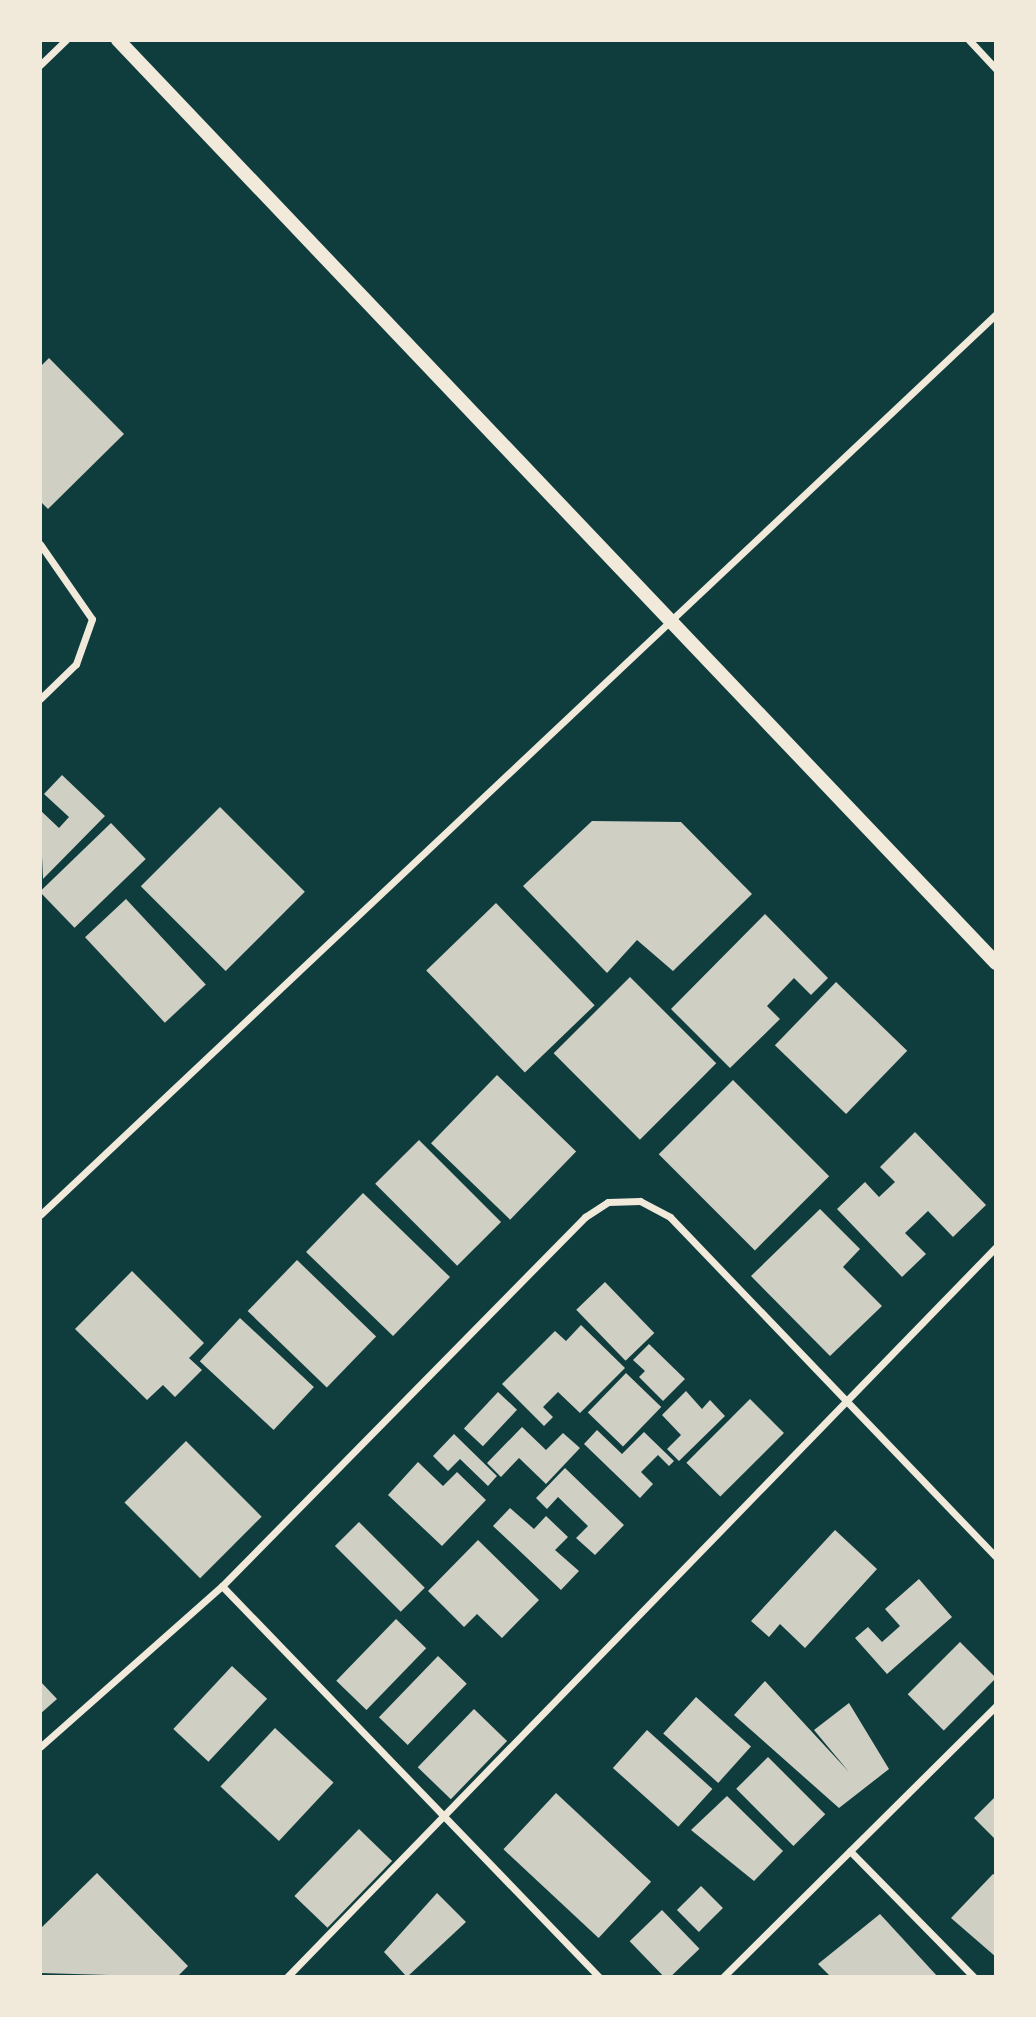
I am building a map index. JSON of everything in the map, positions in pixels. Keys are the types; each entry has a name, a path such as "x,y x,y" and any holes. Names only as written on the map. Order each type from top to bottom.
{"main road":[{"path":"118,40 996,963"}],"street":[{"path":"40,65 66,40"},
{"path":"969,40 996,69"},
{"path":"40,1215 674,624 996,314"},
{"path":"40,544 92,619 76,664 40,699"},
{"path":"40,1747 222,1586 585,1217 608,1202 640,1201 670,1217 996,1557"},
{"path":"287,1977 446,1819 849,1404 996,1247"},
{"path":"222,1586 599,1977"},
{"path":"723,1977 996,1706"},
{"path":"850,1851 974,1977"}],"building":[{"path":"49,358 124,434 48,509 40,501 40,367"},
{"path":"62,775 105,816 43,879 40,810 59,828 69,817 44,794"},
{"path":"220,807 305,892 226,971 141,886"},
{"path":"592,821 681,822 752,894 673,971 637,940 607,973 523,886"},
{"path":"111,823 146,859 75,928 40,892"},
{"path":"126,899 206,985 165,1023 85,937"},
{"path":"496,903 595,1005 525,1073 426,970"},
{"path":"765,914 828,978 811,995 794,978 767,1006 780,1019 730,1068 671,1009"},
{"path":"630,977 716,1063 640,1140 554,1053"},
{"path":"836,982 907,1051 846,1114 775,1045"},
{"path":"497,1075 576,1151 510,1220 431,1143"},
{"path":"733,1080 829,1176 755,1250 659,1154"},
{"path":"915,1132 986,1205 953,1237 928,1211 905,1233 926,1254 902,1277 837,1209 865,1182 879,1197 895,1182 880,1167"},
{"path":"419,1140 501,1222 457,1266 375,1184"},
{"path":"363,1193 450,1277 393,1336 306,1252"},
{"path":"820,1209 860,1249 843,1267 882,1306 830,1356 751,1276"},
{"path":"297,1260 376,1336 327,1387 248,1311"},
{"path":"132,1271 204,1343 189,1358 202,1370 175,1397 163,1385 147,1400 75,1329"},
{"path":"605,1282 654,1333 626,1361 576,1310"},
{"path":"240,1318 314,1387 274,1430 200,1361"},
{"path":"581,1325 625,1368 580,1413 558,1392 543,1407 553,1417 544,1426 502,1384 555,1331 566,1341"},
{"path":"649,1344 685,1379 663,1401 639,1377 645,1371 633,1360"},
{"path":"626,1373 661,1407 623,1447 588,1413"},
{"path":"686,1391 702,1409 710,1400 725,1416 679,1461 667,1449 681,1435 662,1415"},
{"path":"498,1392 517,1410 483,1446 464,1429"},
{"path":"750,1399 784,1433 720,1497 686,1463"},
{"path":"522,1427 546,1450 563,1433 580,1448 546,1484 519,1458 501,1477 487,1463"},
{"path":"597,1430 622,1454 644,1432 674,1461 669,1466 658,1455 641,1472 653,1484 640,1498 584,1444"},
{"path":"454,1434 497,1476 488,1486 460,1459 448,1471 433,1456"},
{"path":"186,1441 262,1517 200,1578 124,1503"},
{"path":"418,1462 443,1486 457,1472 486,1500 442,1546 388,1495"},
{"path":"565,1468 624,1525 595,1555 576,1538 588,1526 558,1497 547,1509 536,1498"},
{"path":"510,1508 534,1529 546,1516 568,1537 555,1550 579,1571 561,1590 493,1526"},
{"path":"359,1522 425,1588 401,1612 335,1546"},
{"path":"835,1530 877,1569 805,1648 780,1624 769,1637 751,1621"},
{"path":"478,1540 539,1600 502,1638 477,1614 464,1627 428,1591"},
{"path":"919,1579 952,1617 887,1674 855,1638 868,1627 882,1642 900,1626 885,1609"},
{"path":"396,1619 426,1648 366,1710 336,1681"},
{"path":"960,1642 996,1678 944,1730 908,1694"},
{"path":"438,1656 467,1684 408,1745 379,1717"},
{"path":"232,1666 267,1699 208,1762 173,1729"},
{"path":"40,1681 57,1699 40,1714"},
{"path":"765,1681 849,1772 814,1730 849,1703 889,1769 839,1808 734,1715"},
{"path":"696,1697 751,1747 718,1783 663,1733"},
{"path":"474,1709 507,1741 451,1799 418,1767"},
{"path":"275,1728 334,1783 279,1841 220,1787"},
{"path":"647,1730 712,1789 678,1827 613,1768"},
{"path":"768,1757 825,1814 793,1846 736,1789"},
{"path":"556,1793 651,1882 599,1938 503,1849"},
{"path":"727,1796 783,1851 754,1881 691,1830"},
{"path":"996,1796 996,1840 974,1818"},
{"path":"359,1829 392,1861 327,1928 294,1896"},
{"path":"97,1873 188,1966 177,1977 40,1973 40,1929"},
{"path":"993,1874 996,1876 996,1957 951,1918"},
{"path":"701,1886 723,1908 699,1932 677,1910"},
{"path":"437,1893 466,1922 407,1977 384,1952"},
{"path":"662,1910 700,1949 670,1977 664,1977 630,1941"},
{"path":"880,1914 938,1977 831,1977 818,1964"}]}
